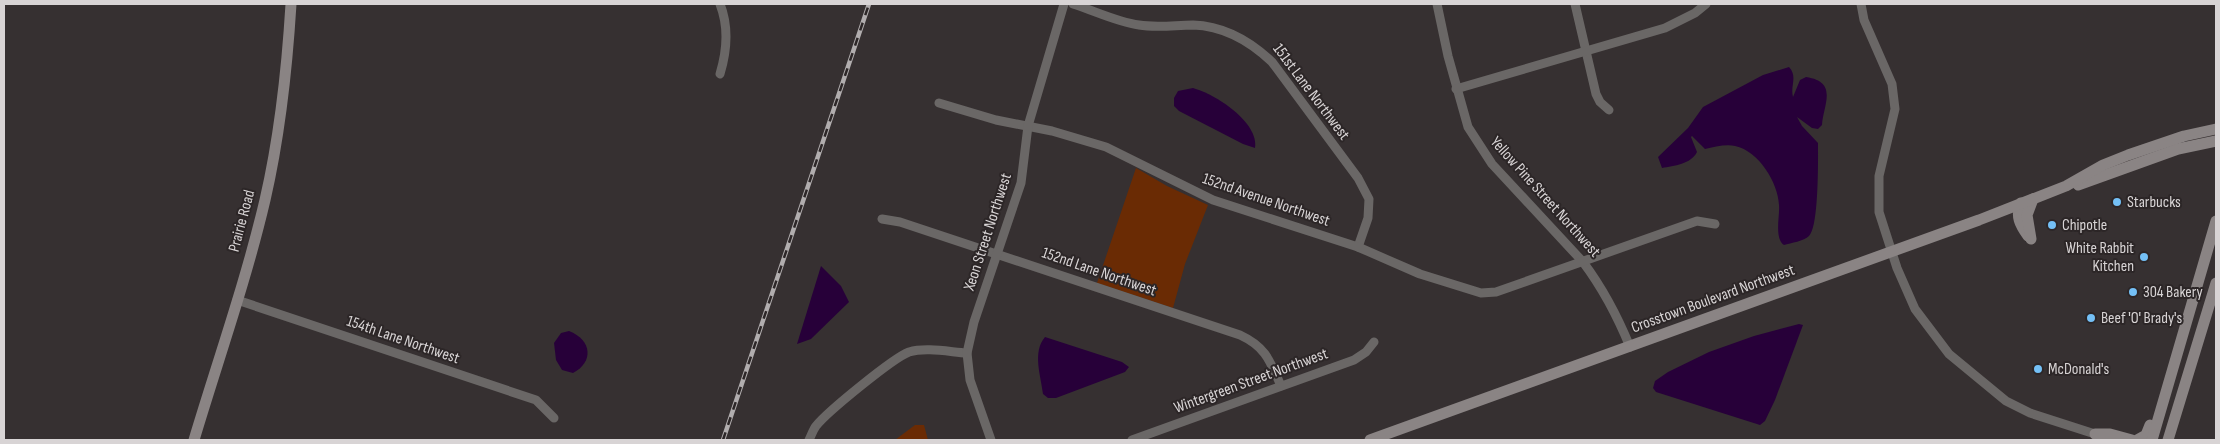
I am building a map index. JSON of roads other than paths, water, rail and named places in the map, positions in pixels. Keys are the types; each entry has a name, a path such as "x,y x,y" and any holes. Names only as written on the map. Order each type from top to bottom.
{"street":[{"name":"Prairie Road","path":"194,440 260,221 272,168 283,96 290,4"},
{"path":"720,4 726,30 726,54 720,74"},
{"name":"Xeon Street Northwest","path":"992,440 970,380 967,353 974,322 1021,183 1028,126 1064,4"},
{"name":"151st Lane Northwest","path":"1073,4 1139,25 1196,25 1245,40 1257,47 1278,70 1358,178 1368,199 1368,218 1358,247"},
{"name":"Yellow Pine Street Northwest","path":"1436,4 1456,89 1468,127 1492,164 1583,262 1612,303 1630,347"},
{"path":"1575,4 1596,94 1600,102 1609,110"},
{"path":"1456,89 1665,28 1695,13 1706,4"},
{"path":"1861,4 1864,20 1892,84 1895,109 1879,176 1879,216 1908,297 1917,314 1949,354 2006,401 2030,413 2100,437 2110,434 2132,440"},
{"name":"152nd Avenue Northwest","path":"939,103 996,120 1028,126 1106,147 1213,200 1358,247 1420,274 1481,293 1496,292 1583,262"},
{"name":"Crosstown Boulevard Northwest","path":"1370,440 2022,204 2066,186 2103,165 2128,155 2184,136 2215,128"},
{"name":"Crosstown Boulevard Northwest","path":"2066,186 2080,185 2185,146 2216,141"},
{"path":"2022,204 2019,209 2018,220 2030,239 2027,215 2032,199"},
{"name":"152nd Lane Northwest","path":"882,219 900,222 1246,338 1262,349 1270,360 1282,386"},
{"path":"1583,262 1697,221 1714,224"},
{"path":"2152,440 2216,221"},
{"path":"2171,437 2216,283"},
{"name":"154th Lane Northwest","path":"237,300 536,400 554,418"},
{"path":"2137,440 2146,436 2180,330 2188,318"},
{"path":"2158,440 2190,335 2188,318"},
{"name":"Wintergreen Street Northwest","path":"1132,440 1354,360 1366,352 1374,342"},
{"path":"809,440 814,428 825,416 896,359 910,352 967,353"}],"railway":[{"path":"723,440 869,4"}],"place":[{"name":"Starbucks","path":"2117,202"},
{"name":"Chipotle","path":"2052,225"},
{"name":"White Rabbit Kitchen","path":"2144,257"},
{"name":"304 Bakery","path":"2133,292"},
{"name":"Beef 'O' Brady's","path":"2091,318"},
{"name":"McDonald's","path":"2038,369"}]}
